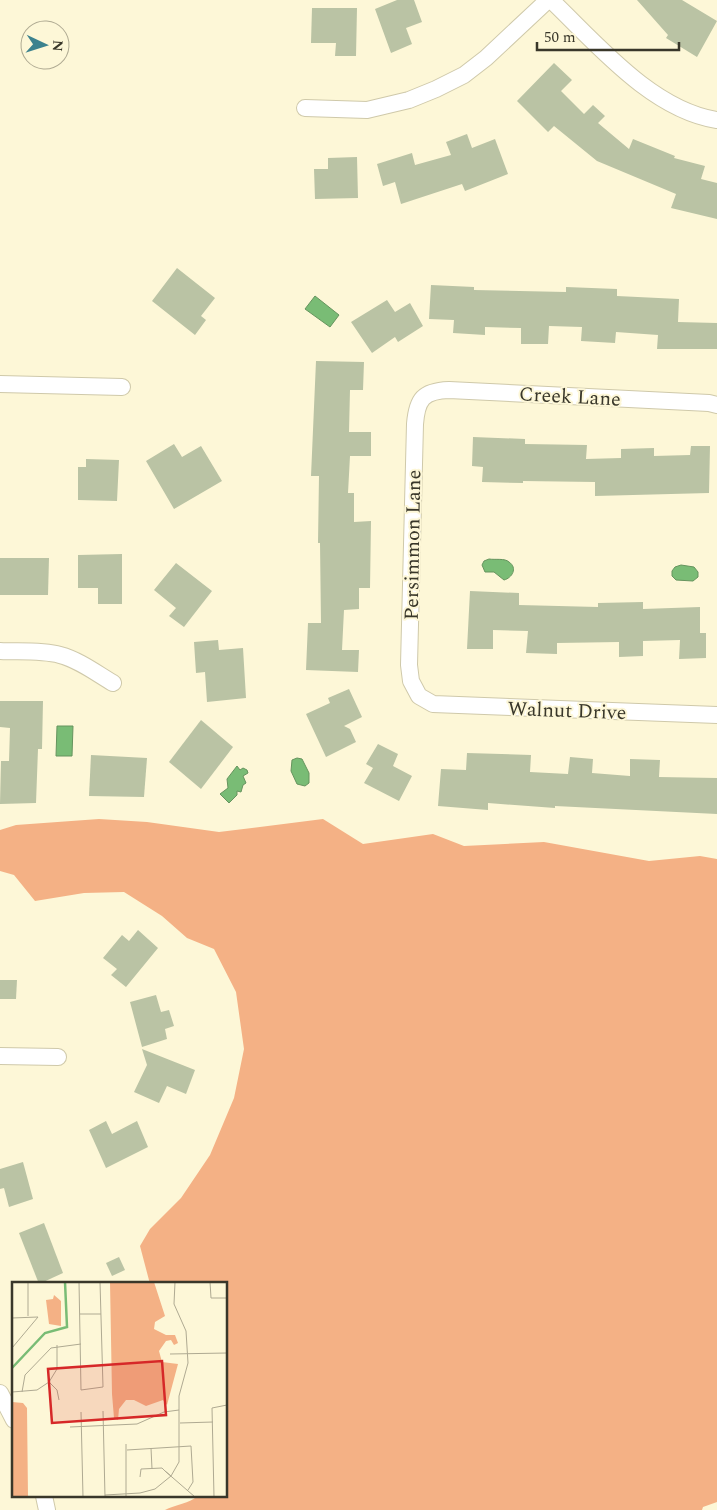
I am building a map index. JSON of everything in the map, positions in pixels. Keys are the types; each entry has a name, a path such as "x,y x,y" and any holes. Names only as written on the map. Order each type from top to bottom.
{"street":[{"path":"305,108 367,110 409,100 436,89 464,75 486,58 550,0 627,73 650,91 690,113 717,120"},
{"path":"0,384 122,387"},
{"name":"Creek Lane","path":"424,395 436,391 449,390 717,404"},
{"name":"Persimmon Lane","path":"419,696 411,681 409,655 415,424 416,411 424,395"},
{"path":"0,651 59,655 83,665 113,682"},
{"name":"Walnut Drive","path":"419,696 433,704 451,706 717,715"},
{"path":"0,1056 58,1057"},
{"path":"0,1393 12,1416"}],"shaded area":[{"path":"315,296 339,315 330,327 305,309"},
{"path":"489,559 509,562 512,564 513,572 504,580 494,572 485,572 482,565 484,561"},
{"path":"681,565 694,567 698,572 698,577 693,581 676,580 672,576 672,571 675,567"},
{"path":"57,726 73,726 72,756 56,756"},
{"path":"302,759 309,773 309,783 305,786 297,784 291,771 292,760"},
{"path":"237,766 240,770 243,768 247,770 248,773 243,776 246,783 243,785 241,792 237,791 237,795 229,803 220,794 228,788 227,779"},
{"path":"99,819 147,822 219,832 323,819 363,844 433,834 464,846 544,842 649,861 700,856 717,859 717,1502 703,1507 702,1510 165,1510 194,1498 228,1498 228,1282 149,1282 140,1246 150,1229 181,1198 210,1155 234,1098 244,1049 236,992 214,949 187,938 162,916 124,892 84,893 35,901 14,875 0,871 0,830 16,825"}],"building":[{"path":"397,0 414,0 422,22 406,28 412,44 391,53 375,9"},
{"path":"637,0 682,0 717,21 697,57 666,38 668,35"},
{"path":"312,8 357,8 356,56 335,56 336,43 311,43"},
{"path":"554,63 572,80 561,91 584,114 593,105 605,116 598,123 629,149 633,139 675,156 674,158 705,166 701,179 717,183 717,219 671,208 676,194 597,161 554,126 548,132 517,101"},
{"path":"467,134 472,148 495,139 508,174 465,191 462,184 401,204 395,182 383,186 377,164 412,153 415,165 451,155 446,142"},
{"path":"357,157 358,198 315,199 314,169 328,169 328,158"},
{"path":"177,268 215,298 201,316 206,320 195,335 152,301"},
{"path":"431,285 474,287 474,290 566,292 566,287 617,289 617,296 679,299 678,322 717,323 717,349 657,349 658,335 616,332 615,343 581,341 582,327 549,326 548,344 521,344 521,328 485,327 485,335 453,333 454,320 429,319"},
{"path":"387,300 395,312 410,303 423,326 398,342 395,337 372,353 351,322"},
{"path":"316,361 364,362 363,390 350,390 349,432 371,432 371,456 350,456 348,493 354,493 354,522 371,521 370,588 359,588 359,609 344,610 342,650 359,650 358,672 306,670 308,623 321,623 320,543 318,543 319,476 311,476"},
{"path":"473,437 525,439 525,444 587,445 586,459 621,458 621,449 654,448 654,456 690,455 691,446 710,446 709,493 595,496 595,482 482,482 483,467 472,466"},
{"path":"174,444 182,457 201,446 222,481 174,509 146,461"},
{"path":"86,459 119,460 117,501 78,500 78,467 86,467"},
{"path":"122,554 122,604 98,604 98,588 78,588 78,555"},
{"path":"0,558 49,558 48,595 0,595"},
{"path":"176,563 212,591 184,627 169,616 176,608 154,590"},
{"path":"470,591 519,593 519,605 598,607 598,603 643,602 643,609 700,607 700,633 706,633 706,658 679,659 680,640 643,641 643,656 619,657 619,642 557,643 557,654 526,653 528,631 493,630 493,649 467,649"},
{"path":"218,640 219,650 243,648 246,698 207,702 205,672 196,673 194,642"},
{"path":"349,689 362,717 344,726 350,729 356,742 326,757 306,714 330,703 328,698"},
{"path":"0,701 43,701 42,749 38,749 36,803 0,804 1,761 9,761 10,728 0,727"},
{"path":"201,720 233,747 201,789 169,762"},
{"path":"378,744 398,754 393,766 412,776 399,801 364,783 373,768 366,764"},
{"path":"467,753 531,755 530,772 568,774 570,757 593,759 592,773 630,776 630,759 660,760 659,777 717,778 717,814 555,806 555,808 488,803 488,810 438,806 441,769 466,770"},
{"path":"91,755 147,758 144,797 89,796"},
{"path":"138,930 158,948 126,987 111,975 117,969 103,958 122,935 129,941"},
{"path":"0,980 17,980 16,999 0,999"},
{"path":"156,995 161,1012 169,1010 174,1026 165,1029 167,1039 142,1047 130,1002"},
{"path":"142,1049 195,1070 186,1094 167,1086 159,1103 134,1092 147,1065"},
{"path":"106,1121 112,1134 137,1121 148,1147 106,1168 89,1130"},
{"path":"23,1162 33,1199 9,1207 4,1188 0,1189 0,1169"},
{"path":"44,1223 63,1273 43,1282 38,1282 19,1233"},
{"path":"119,1257 125,1270 112,1276 106,1263"}]}
